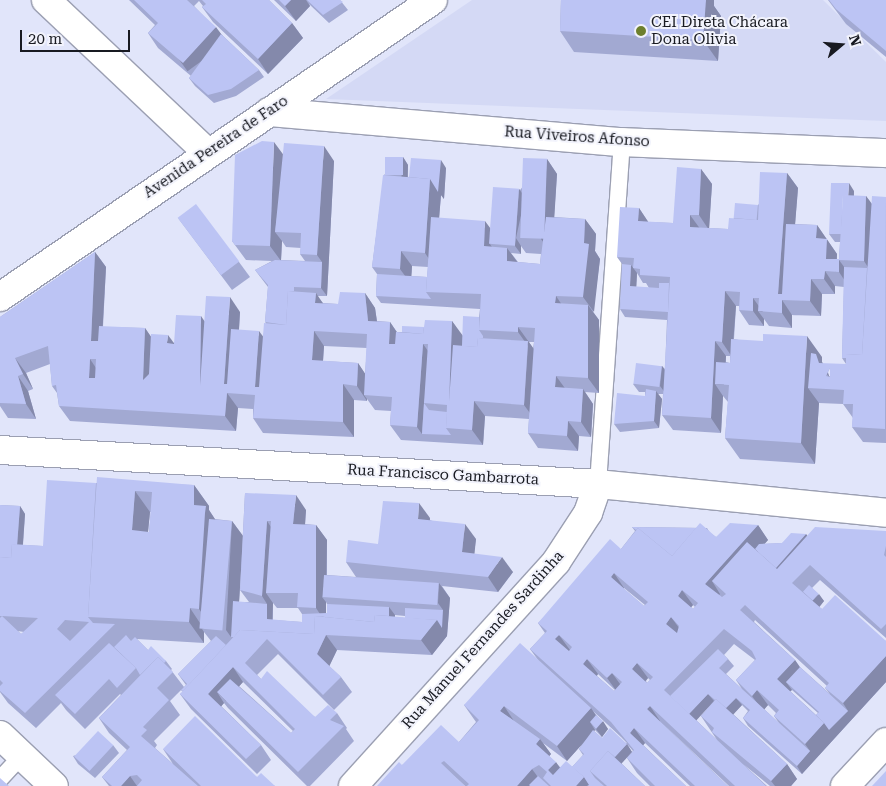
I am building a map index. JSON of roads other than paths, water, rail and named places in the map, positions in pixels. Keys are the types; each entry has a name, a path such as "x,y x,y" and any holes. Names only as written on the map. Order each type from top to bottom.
{"street":[{"path":"46,0 208,153"},
{"name":"Avenida Pereira de Faro","path":"0,297 433,0"},
{"name":"Rua Viveiros Afonso","path":"269,112 622,142 886,153"},
{"name":"Rua Francisco Gambarrota","path":"0,450 598,484 886,512"},
{"name":"Rua Manuel Fernandes Sardinha","path":"352,786 556,562 588,513 598,484"},
{"path":"0,735 54,786"},
{"path":"845,786 886,742"}],"lane":[{"path":"598,484 622,142"},
{"path":"0,779 22,755"}],"place":[{"name":"CEI Direta Chácara Dona Olivia","path":"641,31"}]}
